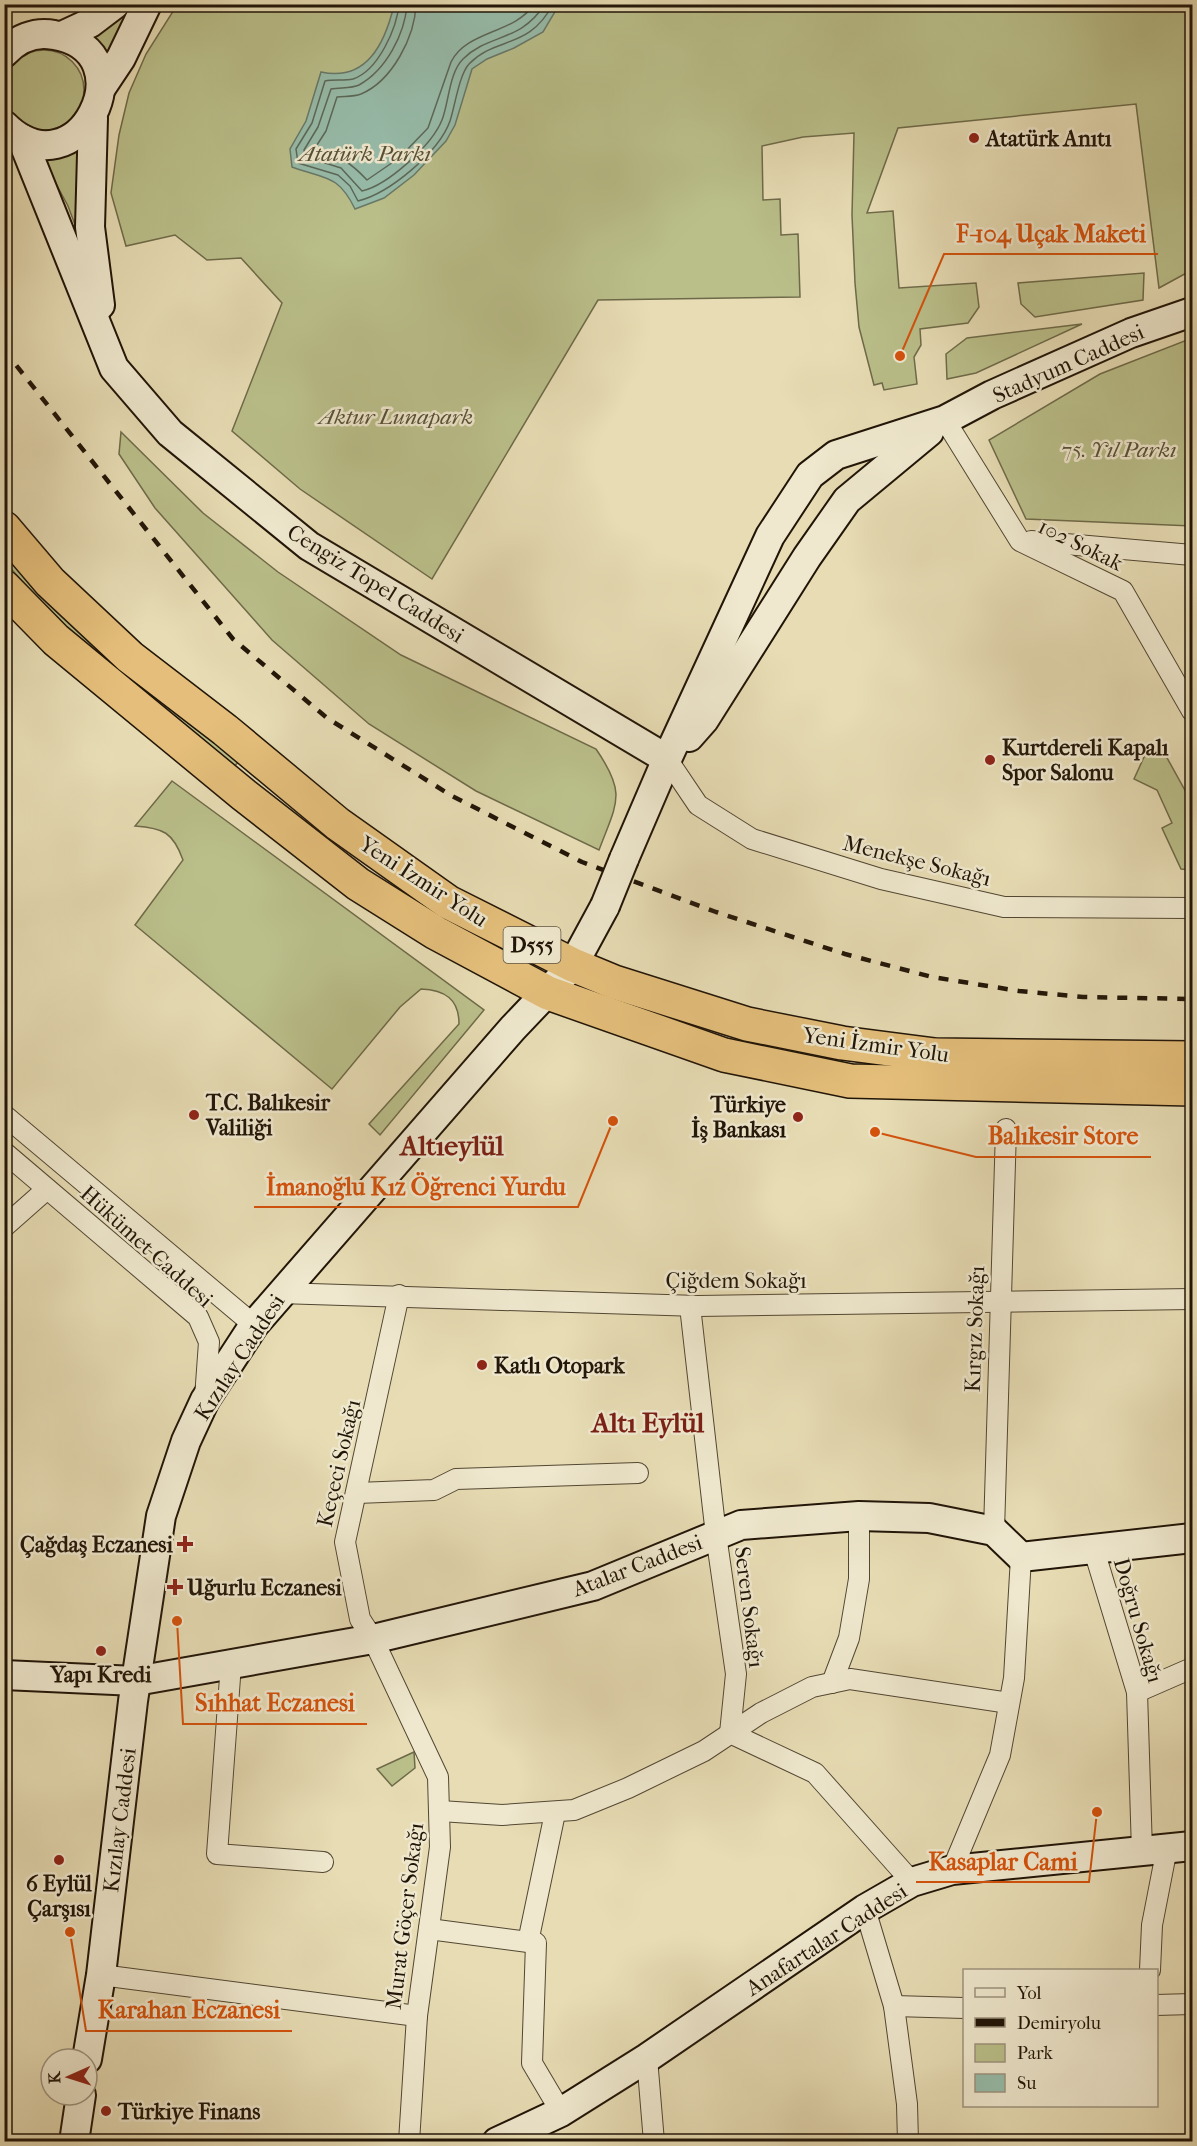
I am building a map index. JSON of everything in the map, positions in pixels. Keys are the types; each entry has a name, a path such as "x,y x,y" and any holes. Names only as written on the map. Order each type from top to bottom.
{"highway":[{"name":"Yeni İzmir Yolu","path":"4,528 50,582 130,657 225,730 338,824 448,902 573,965 614,982 747,1024 842,1043 935,1055 1192,1058"},
{"name":"Yeni İzmir Yolu","path":"4,587 56,640 244,795 358,884 436,933 548,993 724,1055 850,1081 1192,1089"}],"main road":[{"path":"62,36 90,23 115,4"},
{"name":"Cengiz Topel Caddesi","path":"114,368 95,277 90,227 93,118 99,104 101,88 121,58 147,4"},
{"path":"11,41 37,34 62,36 75,42 93,61 101,88"},
{"name":"Cengiz Topel Caddesi","path":"13,132 37,143 53,144 69,139 93,118"},
{"name":"Cengiz Topel Caddesi","path":"13,132 114,368 170,433 309,546 666,759"},
{"name":"Stadyum Caddesi","path":"945,420 992,395 1131,333 1192,312"},
{"path":"666,759 704,720 807,557 847,500 945,420"},
{"name":"Kızılay Caddesi","path":"89,2047 101,1975 136,1681 161,1516 186,1441 205,1400 254,1325 279,1293 513,1028 573,965 606,906 666,759 770,536 810,475 836,455 945,420"},
{"name":"Atalar Caddesi","path":"4,1675 136,1681 373,1639 593,1586 741,1525 859,1516 929,1518 994,1531"},
{"path":"994,1531 1021,1557 1093,1547 1192,1538"},
{"name":"Anafartalar Caddesi","path":"497,2142 561,2112 647,2058 865,1909 912,1882 952,1870 1167,1848"},
{"path":"74,2142 79,2107"}],"street":[{"name":"102 Sokak","path":"945,420 1020,540 1123,591 1192,711"},
{"path":"1020,540 1192,555"},
{"name":"Menekşe Sokağı","path":"666,759 698,805 752,839 881,879 1004,908 1192,908"},
{"path":"4,1115 254,1325"},
{"name":"Kırgız Sokağı","path":"994,1531 999,1301 1006,1129"},
{"name":"Hükümet Caddesi","path":"4,1152 198,1317 209,1342 205,1400"},
{"path":"4,1227 47,1189"},
{"name":"Çiğdem Sokağı","path":"279,1293 690,1306 1192,1299"},
{"name":"Keçeci Sokağı","path":"373,1639 360,1619 345,1542 399,1295"},
{"name":"Seren Sokağı","path":"690,1306 716,1535 736,1674 730,1733"},
{"path":"357,1493 434,1490 456,1479 638,1473"},
{"path":"832,1683 849,1638 859,1579 859,1516"},
{"name":"Doğru Sokağı","path":"1093,1547 1137,1692 1167,1848 1152,1925 1150,1969"},
{"path":"952,1870 1000,1755 1009,1703 1020,1601 1021,1557"},
{"name":"Murat Göçer Sokağı","path":"373,1639 438,1778 440,1847 417,2016 408,2142"},
{"path":"231,1664 217,1854 323,1862"},
{"path":"1137,1692 1192,1668"},
{"path":"440,1812 502,1815 574,1810 628,1788 704,1750 761,1713 812,1687 850,1679 883,1682 1009,1703"},
{"path":"730,1733 815,1773 912,1882"},
{"path":"528,1942 555,1813"},
{"path":"865,1909 894,2006 907,2104 908,2142"},
{"path":"429,1929 536,1943 532,2063 561,2112"},
{"path":"101,1975 417,2016"},
{"path":"1158,2005 1192,2004"},
{"path":"894,2006 963,2008"},
{"path":"647,2058 654,2142"}],"green space":[{"name":"Atatürk Parkı","path":"1190,4 1192,14 1192,270 1159,288 1136,104 898,128 867,213 893,211 899,288 976,283 979,307 968,323 920,329 921,345 914,357 917,384 884,390 882,383 874,385 859,327 852,215 854,133 803,137 762,146 763,200 780,199 781,235 798,234 800,297 598,300 432,579 300,489 232,431 282,303 241,258 207,260 175,235 126,246 111,193 119,135 129,93 146,54 177,5"},
{"path":"125,5 136,5 106,61 86,37"},
{"path":"36,50 52,50 66,56 78,68 84,82 84,98 78,112 66,124 52,130 36,130 22,124 10,112 4,98 4,82 10,68 22,56"},
{"path":"82,142 80,238 68,206 41,156"},
{"path":"1144,273 1143,300 1035,317 1021,304 1018,283"},
{"path":"1082,324 976,373 947,379 946,354 967,338"},
{"name":"75. Yıl Parkı","path":"1192,338 1192,526 1026,519 989,440 1100,374"},
{"path":"121,432 203,513 278,572 401,655 596,749 612,777 616,798 599,850 476,791 369,724 272,640 155,508 119,454"},
{"path":"5,551 239,761 233,768 56,619 5,562"},
{"path":"1161,747 1192,803 1192,870 1181,869 1162,828 1172,823 1157,790 1134,779 1144,757"},
{"path":"172,781 484,1010 380,1135 369,1124 459,1024 453,1002 449,997 437,991 421,989 400,1007 332,1089 135,925 183,860 175,843 166,833 153,828 135,826"},
{"path":"414,1752 415,1768 392,1786 377,1769"}],"water":[{"path":"394,5 559,5 543,32 514,48 487,59 472,69 455,125 446,141 414,175 384,198 355,209 343,189 330,179 292,167 290,149 306,121 321,72 337,74 351,71 362,65 379,46"}],"railway":[{"path":"4,350 233,639 327,718 452,796 582,862 716,912 845,954 932,977 1019,991 1083,997 1192,999"}],"place":[{"name":"Atatürk Anıtı","path":"974,138"},
{"name":"F-104 Uçak Maketi","path":"900,356"},
{"name":"Kurtdereli Kapalı Spor Salonu","path":"990,760"},
{"name":"T.C. Balıkesir Valiliği","path":"194,1115"},
{"name":"Türkiye İş Bankası","path":"798,1117"},
{"name":"İmanoğlu Kız Öğrenci Yurdu","path":"613,1121"},
{"name":"Balıkesir Store","path":"875,1132"},
{"name":"Katlı Otopark","path":"482,1365"},
{"name":"Çağdaş Eczanesi","path":"185,1544"},
{"name":"Uğurlu Eczanesi","path":"175,1587"},
{"name":"Sıhhat Eczanesi","path":"177,1621"},
{"name":"Yapı Kredi","path":"101,1651"},
{"name":"Kasaplar Cami","path":"1097,1812"},
{"name":"6 Eylül Çarşısı","path":"59,1860"},
{"name":"Karahan Eczanesi","path":"70,1932"},
{"name":"Türkiye Finans","path":"106,2111"}],"district":[{"name":"Altıeylül","path":"452,1145"},
{"name":"Altı Eylül","path":"648,1422"}],"park label":[{"name":"Aktur Lunapark","path":"396,416"}]}
